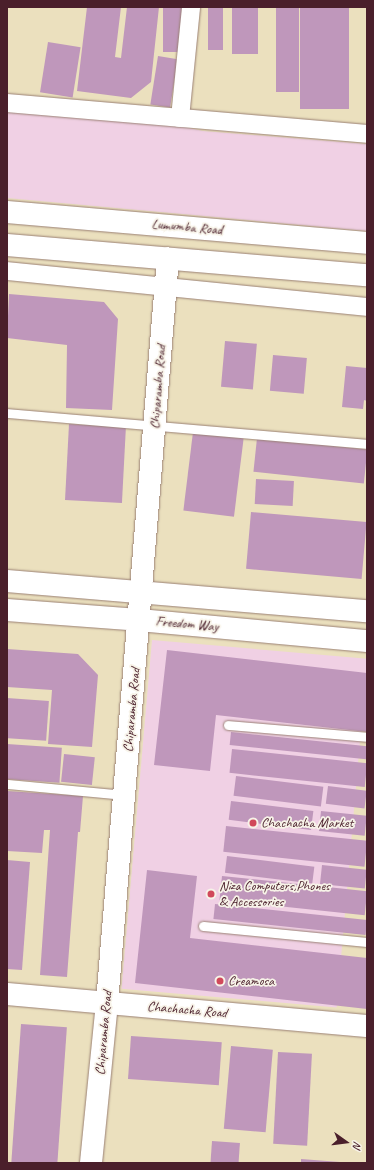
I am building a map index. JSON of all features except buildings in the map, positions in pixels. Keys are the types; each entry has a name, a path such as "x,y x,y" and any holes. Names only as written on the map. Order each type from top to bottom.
{"main road":[{"name":"Lumumba Road","path":"7,212 367,244"},
{"path":"7,245 367,275"},
{"name":"Chiparamba Road","path":"92,1163 125,795 168,258"},
{"name":"Freedom Way","path":"7,581 142,591 367,611"},
{"name":"Freedom Way","path":"7,610 139,620 367,641"},
{"name":"Chachacha Road","path":"7,994 367,1026"}],"street":[{"path":"180,118 191,7"},
{"path":"7,103 367,134"},
{"path":"7,271 367,307"}],"lane":[{"path":"7,413 367,444"},
{"path":"228,725 367,737"},
{"path":"7,784 125,795"},
{"path":"203,926 367,942"}],"shaded area":[{"path":"7,108 159,121 203,131 367,144 367,231 7,198"},
{"name":"Chachacha Market","path":"152,640 367,659 337,1007 121,989"}],"place":[{"name":"Chachacha Market","path":"253,823"},
{"name":"Niza Computers,Phones & Accessories","path":"211,894"},
{"name":"Creamosa","path":"220,981"}]}
